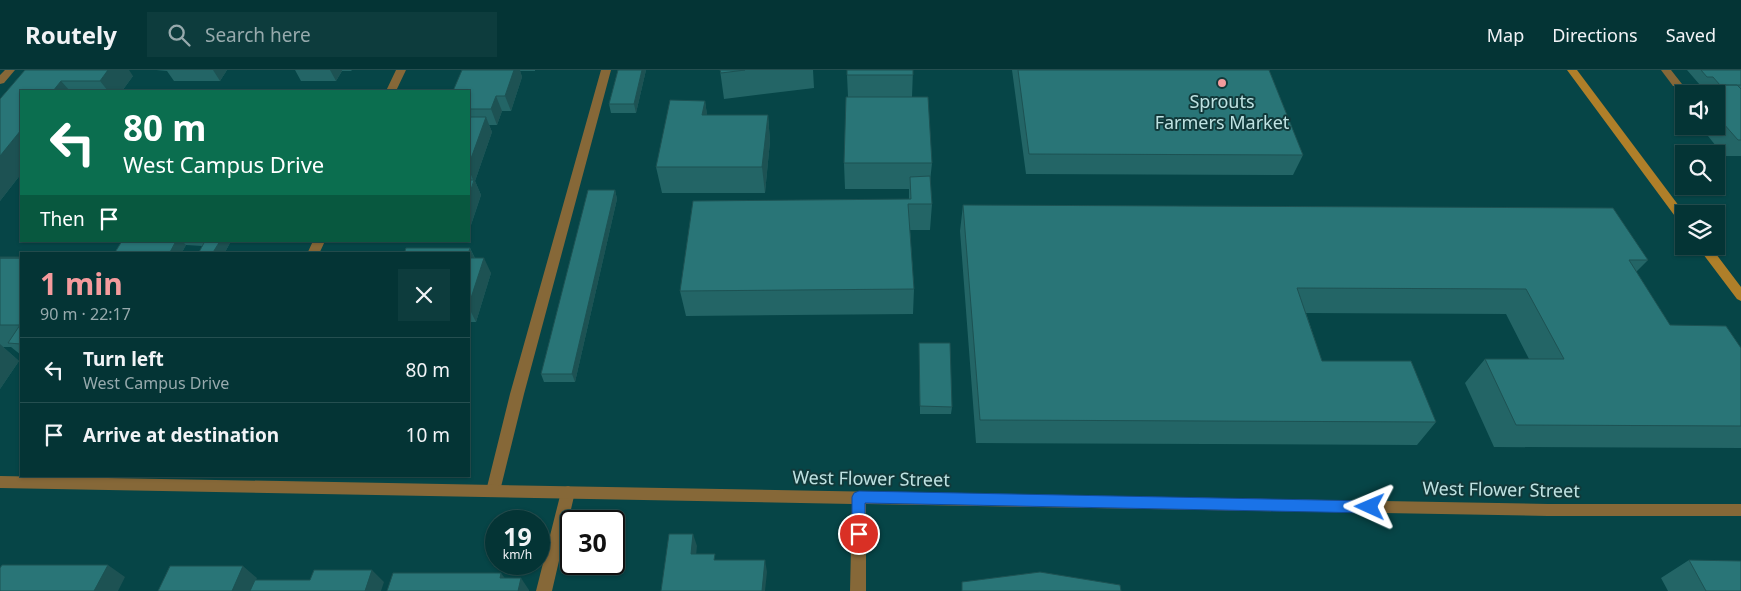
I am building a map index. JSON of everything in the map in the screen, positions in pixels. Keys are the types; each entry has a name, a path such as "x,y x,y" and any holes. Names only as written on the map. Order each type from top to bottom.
{"main road":[{"path":"1572,70 1675,208"},
{"path":"1710,255 1741,296"}],"street":[{"path":"0,81 10,70"},
{"path":"391,90 401,70"},
{"path":"493,491 517,394 606,70"},
{"path":"1666,70 1677,84"},
{"name":"West Flower Street","path":"0,482 204,481 493,491 1548,510 1741,510"},
{"path":"544,591 568,492"},
{"path":"858,591 859,497"}],"building":[{"path":"25,70 108,70 100,81 61,81 54,90 20,90 20,131 0,156 0,99"},
{"path":"462,70 514,70 505,96 496,96 491,109 470,109 470,90 453,90"},
{"path":"618,70 642,70 634,104 609,104"},
{"path":"720,70 745,70 721,73"},
{"path":"847,70 913,70 913,75 847,75"},
{"path":"1018,70 1269,70 1303,155 1029,154"},
{"path":"1701,70 1741,70 1741,85 1720,85 1713,77 1707,77"},
{"path":"1725,85 1737,85 1741,89 1741,140 1738,140 1725,125"},
{"path":"846,97 928,97 932,163 844,163"},
{"path":"670,100 705,101 702,115 768,115 762,167 656,167"},
{"path":"470,117 486,117 470,161"},
{"path":"930,176 932,204 908,204 914,289 680,291 693,201 911,199 910,177"},
{"path":"470,180 474,180 470,193"},
{"path":"588,190 615,190 572,374 541,374"},
{"path":"963,205 1613,208 1648,260 1629,260 1670,325 1726,326 1741,348 1741,426 1516,425 1485,359 1564,359 1526,289 1297,288 1322,361 1411,361 1436,422 980,420"},
{"path":"121,242 175,242 170,252 115,252"},
{"path":"204,242 219,242 213,252 199,252"},
{"path":"406,248 470,248 469,252 405,252"},
{"path":"0,257 20,257 20,258"},
{"path":"0,258 20,258 20,325 0,325"},
{"path":"470,258 484,258 470,301"},
{"path":"20,325 20,344 8,343"},
{"path":"919,343 950,343 952,407 920,406"},
{"path":"669,534 693,534 691,554 715,554 714,560 765,560 762,591 661,591"},
{"path":"1689,560 1741,561 1741,591 1706,591"},
{"path":"2,565 108,565 94,591 0,591 0,568"},
{"path":"170,566 243,566 232,591 158,591"},
{"path":"314,570 372,570 365,591 250,591 255,580 310,580"},
{"path":"1040,572 1120,585 1121,591 962,591 962,582"},
{"path":"393,573 485,573 485,575 501,575 500,578 521,578 518,591 387,591"}],"place":[{"name":"Sprouts Farmers Market","path":"1222,83"}],"route":[{"path":"859,534 859,497 1370,507"}]}
